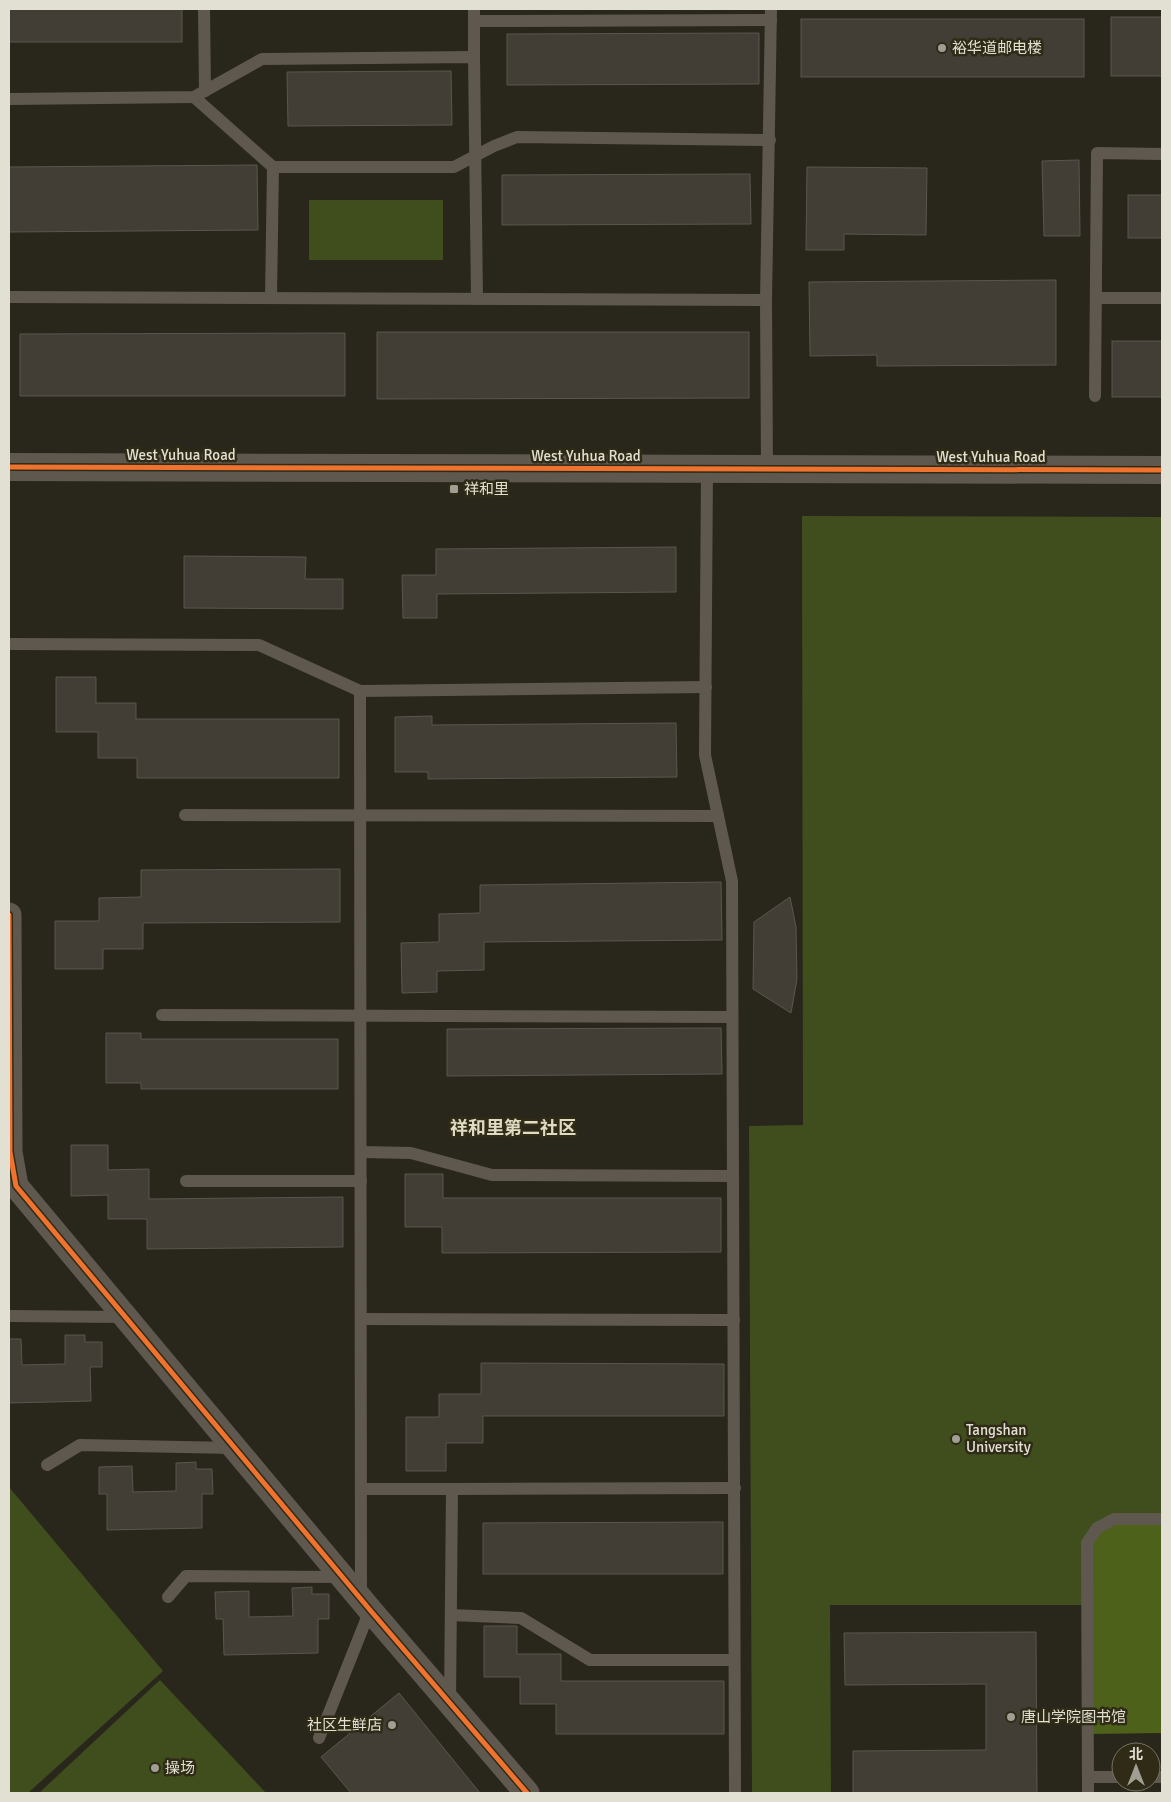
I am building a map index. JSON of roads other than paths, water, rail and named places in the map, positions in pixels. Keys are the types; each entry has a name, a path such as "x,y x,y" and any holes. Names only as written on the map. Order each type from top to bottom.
{"street":[{"name":"West Yuhua Road","path":"9,468 1162,470"},
{"path":"9,914 10,1152 13,1186 126,1316 343,1577 528,1793"}],"lane":[{"path":"204,9 200,94 273,166 454,167 517,137 770,140"},
{"path":"477,299 474,15 771,14 766,300 767,469"},
{"path":"9,99 200,94 262,59 474,57"},
{"path":"1095,396 1098,153 1162,154"},
{"path":"271,298 273,166"},
{"path":"9,297 766,300"},
{"path":"1096,298 1162,298"},
{"path":"707,469 705,755 732,881 735,1793"},
{"path":"9,644 259,645 360,691 706,687"},
{"path":"319,1738 366,1603 361,1489 360,691"},
{"path":"185,815 718,816"},
{"path":"162,1015 732,1017"},
{"path":"361,1152 411,1153 492,1175 732,1176"},
{"path":"186,1181 361,1181"},
{"path":"9,1316 126,1316"},
{"path":"361,1319 734,1320"},
{"path":"47,1465 80,1445 236,1448"},
{"path":"361,1489 735,1488"},
{"path":"450,1702 452,1489"},
{"path":"1088,1793 1087,1543 1098,1528 1114,1519 1162,1519"},
{"path":"168,1597 186,1576 343,1577"},
{"path":"451,1614 521,1618 590,1660 734,1660"},
{"path":"1088,1777 1111,1777"}],"place":[{"name":"裕华道邮电楼","path":"942,48"},
{"name":"祥和里","path":"454,489"},
{"name":"Tangshan University","path":"956,1439"},
{"name":"唐山学院图书馆","path":"1011,1717"},
{"name":"社区生鲜店","path":"392,1725"},
{"name":"操场","path":"155,1768"}],"district":[{"name":"祥和里第二社区","path":"513,1128"}]}
